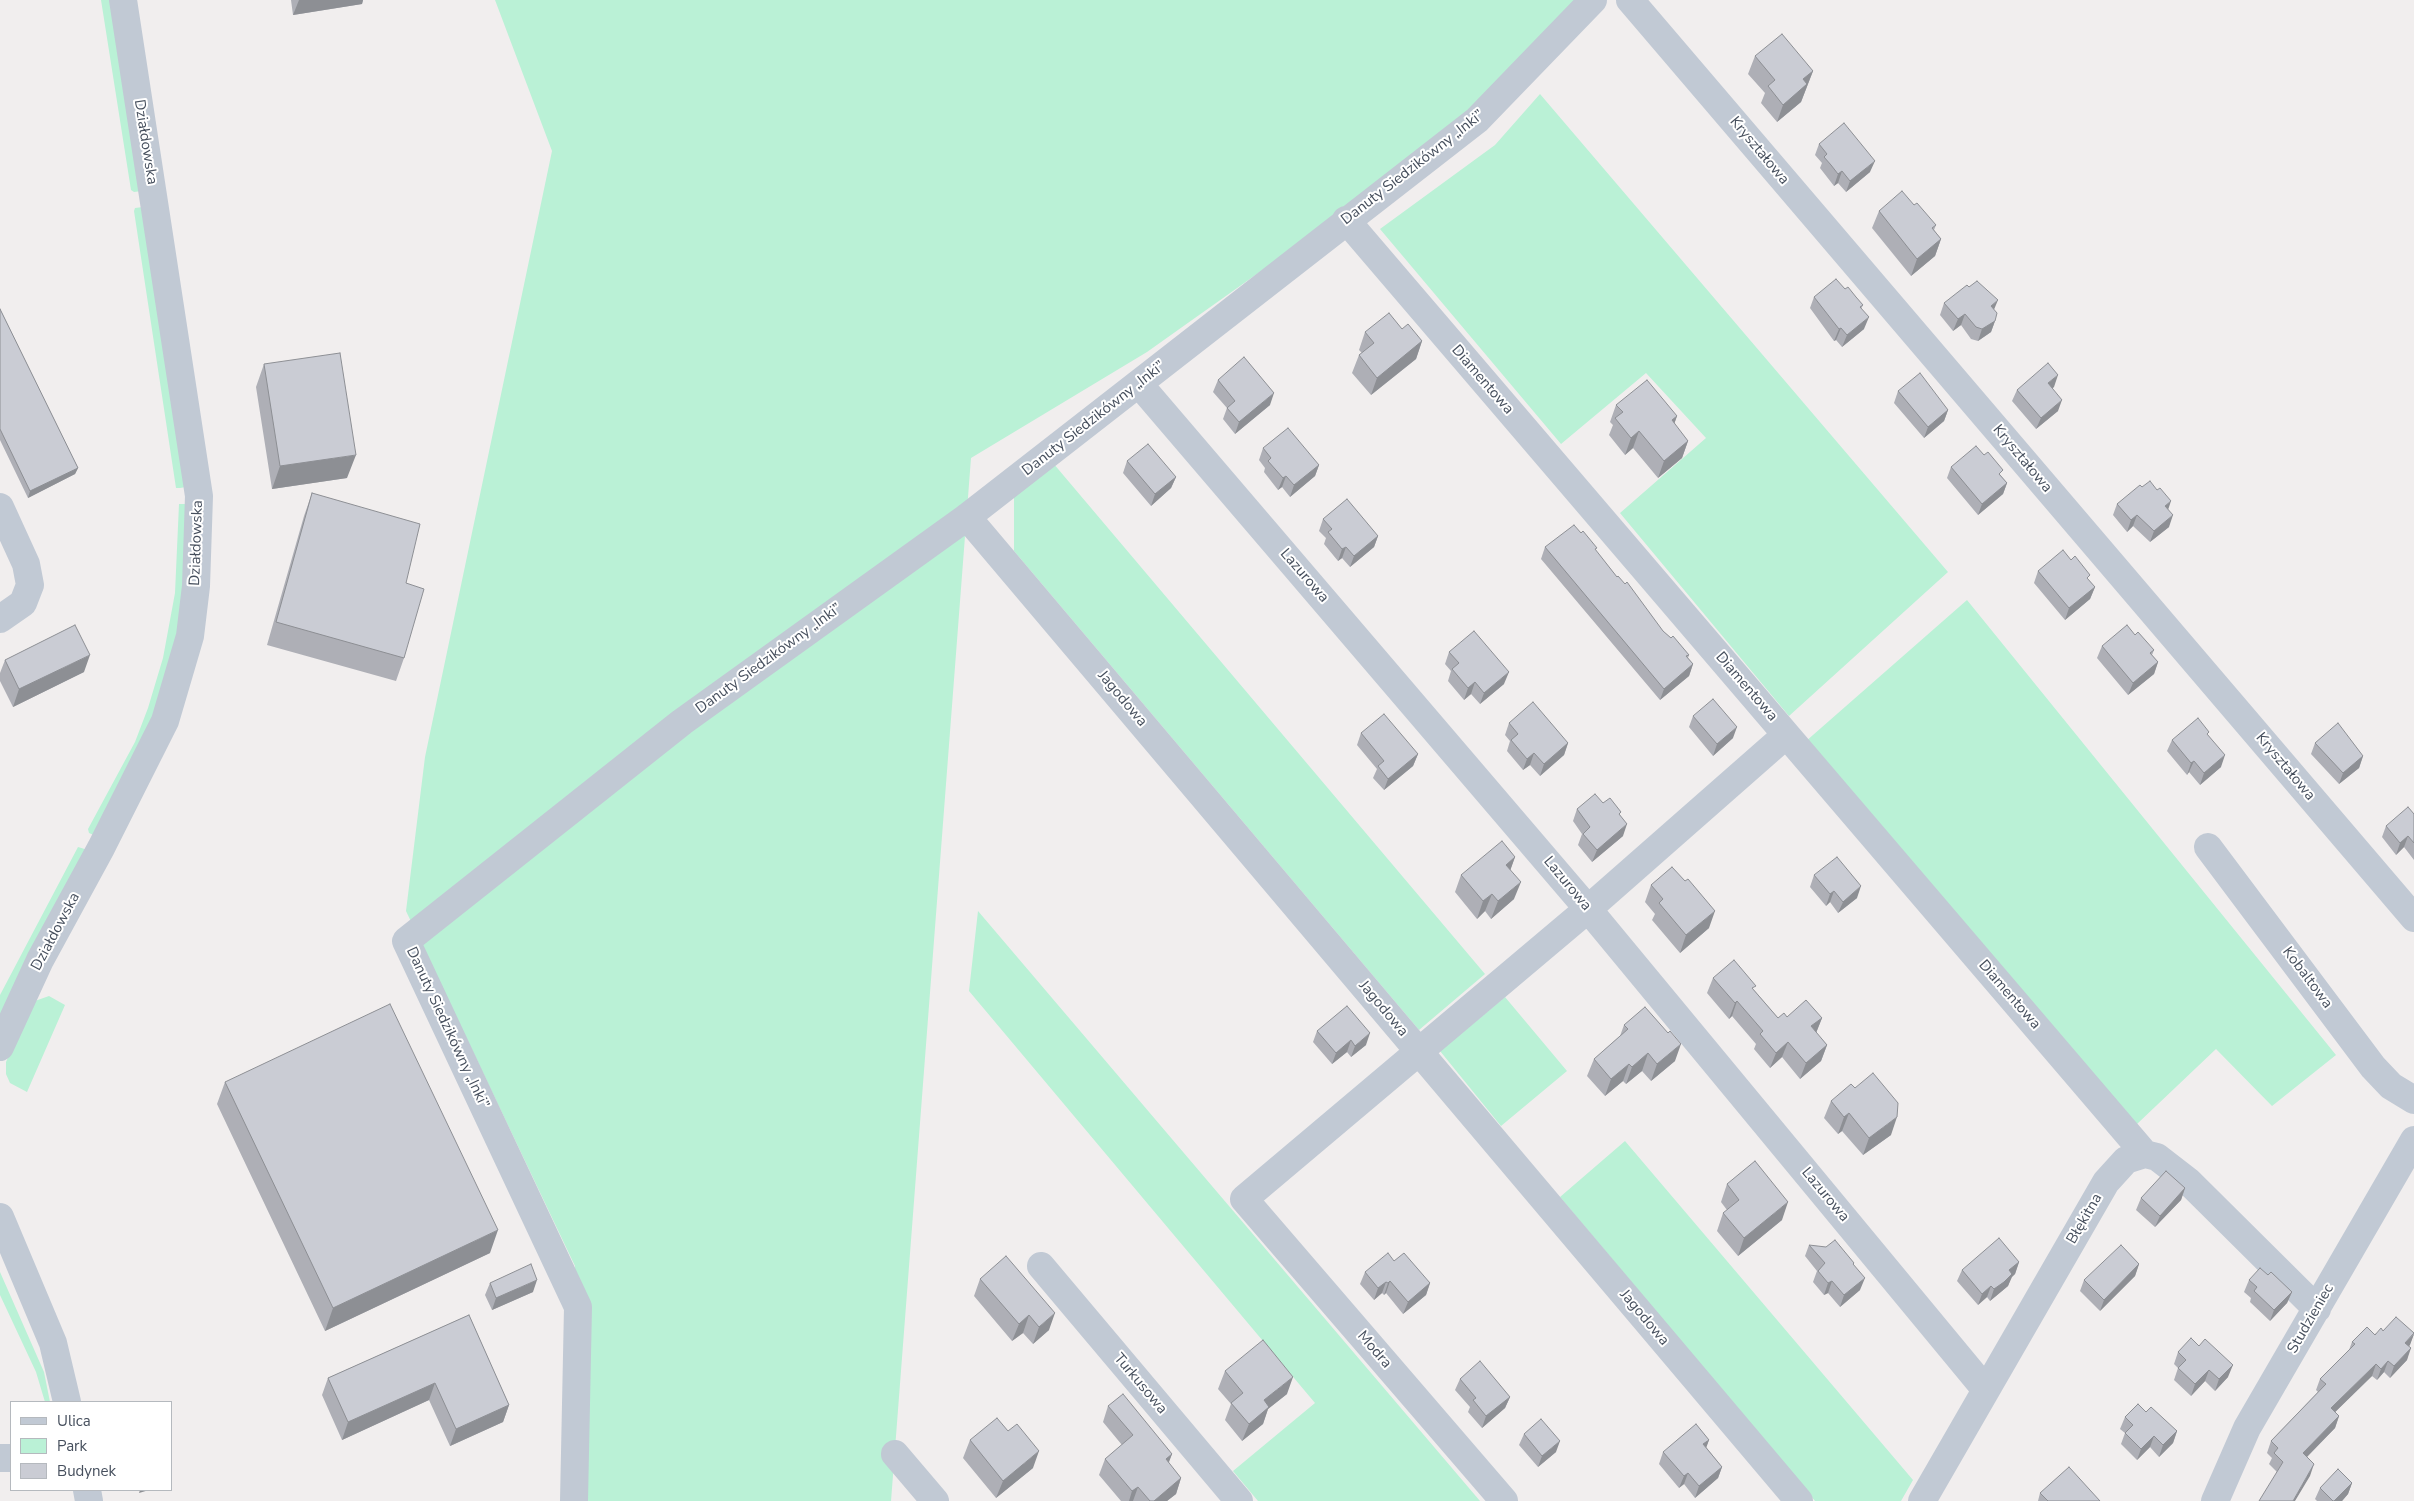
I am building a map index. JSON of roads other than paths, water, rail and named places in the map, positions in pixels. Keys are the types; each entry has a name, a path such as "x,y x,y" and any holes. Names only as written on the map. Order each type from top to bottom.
{"street":[{"name":"Działdowska","path":"0,1048 40,960 101,848 165,721 190,636 196,586 199,496 123,0"},
{"name":"Danuty Siedzikówny „Inki”","path":"574,1501 578,1307 406,941 682,722 967,516 1477,120 1593,0"},
{"name":"Kryształowa","path":"1630,0 2414,918"},
{"name":"Diamentowa","path":"1346,220 2145,1154"},
{"name":"Lazurowa","path":"1139,384 1588,909 1986,1390"},
{"path":"0,507 26,564 30,585 23,602 0,619"},
{"name":"Jagodowa","path":"967,516 1799,1501"},
{"path":"1418,1051 1588,909 1786,735"},
{"name":"Kobaltowa","path":"2208,848 2373,1066 2391,1086 2414,1100"},
{"name":"Modra","path":"1418,1051 1244,1199 1504,1501"},
{"name":"Studzieniec","path":"2215,1501 2247,1428 2414,1140"},
{"path":"2145,1154 2157,1157 2188,1181 2317,1309"},
{"name":"Błękitna","path":"1922,1501 2106,1182 2126,1160 2145,1154"},
{"path":"0,1218 54,1343 68,1401"},
{"name":"Turkusowa","path":"1041,1266 1239,1501"},
{"path":"895,1454 935,1501"}]}
